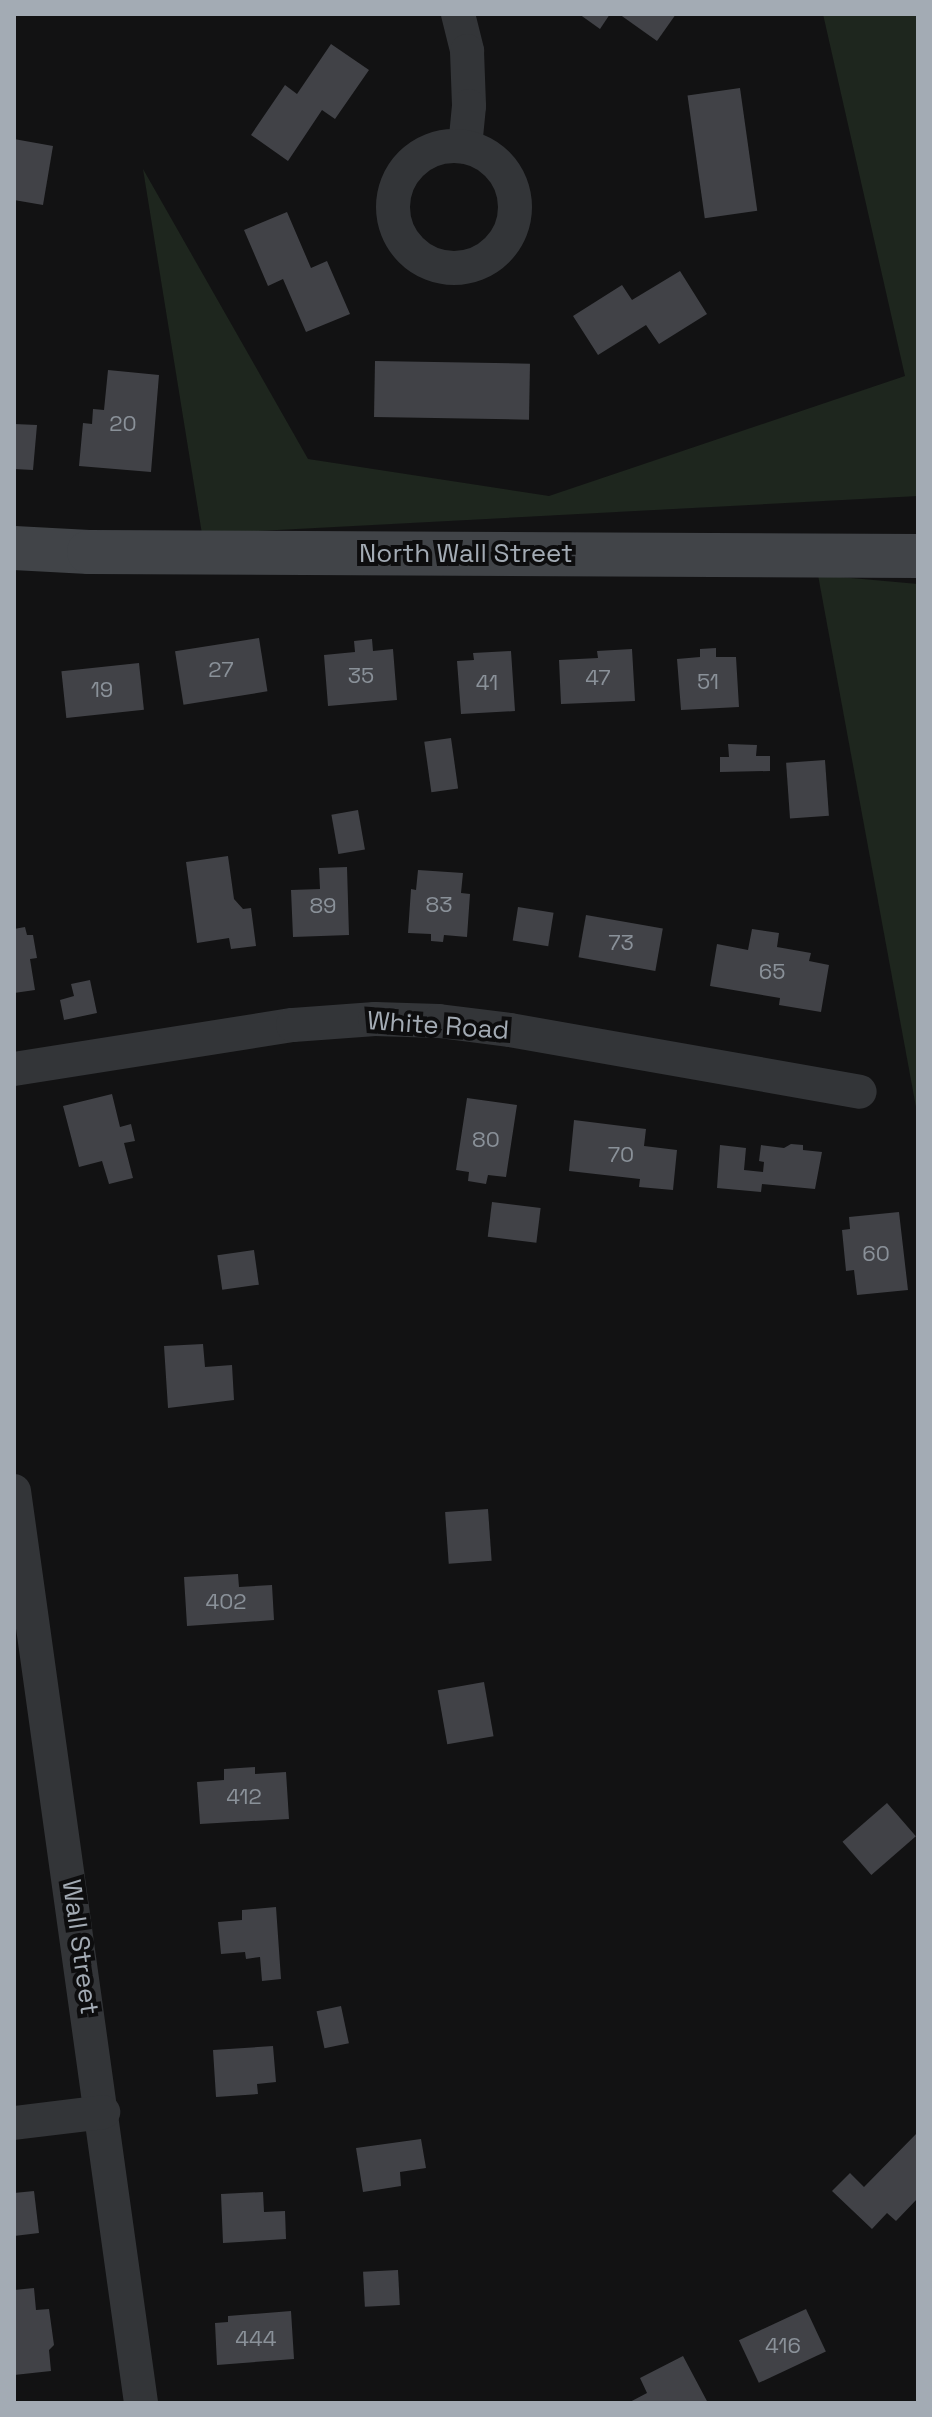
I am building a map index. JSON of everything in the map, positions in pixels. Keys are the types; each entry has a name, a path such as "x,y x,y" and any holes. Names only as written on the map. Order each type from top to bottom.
{"street":[{"path":"458,14 467,51 469,106 465,147"},
{"name":"North Wall Street","path":"14,548 89,552 918,556"},
{"name":"White Road","path":"14,1069 293,1025 413,1020 510,1030 860,1092"},
{"name":"Wall Street","path":"14,1491 103,2112 141,2403"},
{"path":"14,2123 103,2112"}],"shaded area":[{"path":"823,14 918,14 918,496 202,534 143,169 308,459 549,496 905,376"},
{"path":"818,575 918,584 918,1118"}],"building":[{"path":"579,14 610,14 600,29"},
{"path":"619,14 676,14 657,41"},
{"path":"331,44 369,70 335,119 322,110 288,161 251,135 285,85 297,94"},
{"path":"740,88 757,211 705,218 688,95"},
{"path":"14,139 53,146 43,205 14,200"},
{"path":"287,212 311,268 327,261 350,314 306,332 283,279 268,286 244,230"},
{"path":"680,271 707,314 659,344 646,325 598,355 573,316 622,285 632,300"},
{"path":"375,361 530,364 529,420 374,417"},
{"path":"108,370 159,375 151,472 79,466 83,423 92,424 93,409 104,410"},
{"path":"14,424 37,425 33,470 14,469"},
{"path":"259,638 267,691 183,705 175,651"},
{"path":"372,639 373,651 393,649 397,700 328,706 324,655 355,652 354,641"},
{"path":"716,648 716,657 736,657 739,707 681,710 677,659 700,657 700,649"},
{"path":"632,649 635,701 561,704 559,660 598,658 597,651"},
{"path":"511,651 515,711 461,714 457,661 474,660 473,653"},
{"path":"139,663 144,710 66,718 61,671"},
{"path":"451,738 458,789 431,792 424,742"},
{"path":"728,744 757,745 756,756 770,756 770,771 720,772 720,757 729,757"},
{"path":"825,760 829,816 790,819 786,763"},
{"path":"358,810 365,849 338,854 331,815"},
{"path":"228,856 234,899 243,909 251,908 256,946 231,949 229,938 197,943 186,862"},
{"path":"347,867 349,935 293,937 291,890 320,889 319,868"},
{"path":"418,870 463,873 461,893 470,894 467,937 444,935 443,942 431,941 431,934 408,933 411,889 416,890"},
{"path":"518,907 554,913 548,946 513,941"},
{"path":"586,915 663,929 655,971 579,957"},
{"path":"25,927 27,935 33,935 37,958 30,959 35,990 14,993 14,929"},
{"path":"752,929 779,933 777,947 811,953 809,961 829,965 821,1012 779,1005 780,998 710,986 717,944 748,950"},
{"path":"90,980 97,1013 64,1020 60,1000 74,996 71,984"},
{"path":"112,1094 120,1127 131,1124 135,1141 124,1143 133,1178 109,1184 102,1161 79,1167 63,1106"},
{"path":"467,1098 517,1105 506,1177 488,1175 486,1184 468,1181 469,1172 456,1170"},
{"path":"574,1120 646,1129 644,1146 677,1150 673,1190 639,1187 640,1179 569,1171"},
{"path":"791,1144 803,1145 803,1150 822,1152 815,1189 762,1184 761,1192 717,1188 720,1145 746,1148 744,1170 763,1172 764,1162 759,1161 761,1145 784,1148"},
{"path":"492,1202 541,1208 536,1243 488,1237"},
{"path":"899,1212 908,1290 857,1295 854,1270 846,1271 842,1230 850,1229 849,1217"},
{"path":"254,1250 259,1285 222,1290 217,1255"},
{"path":"203,1344 205,1367 232,1365 234,1400 168,1408 164,1346"},
{"path":"488,1509 492,1561 449,1564 445,1512"},
{"path":"238,1574 239,1587 272,1585 274,1620 187,1626 184,1577"},
{"path":"484,1682 494,1736 447,1744 438,1690"},
{"path":"255,1767 255,1774 286,1772 289,1819 200,1824 197,1782 224,1780 224,1769"},
{"path":"887,1803 916,1836 871,1875 842,1842"},
{"path":"276,1907 281,1979 262,1981 260,1957 246,1959 245,1952 221,1954 218,1922 242,1920 242,1910"},
{"path":"341,2006 349,2043 324,2048 317,2011"},
{"path":"273,2046 276,2082 257,2084 258,2094 216,2097 213,2050"},
{"path":"918,2132 918,2198 896,2221 887,2213 872,2229 832,2191 850,2173 864,2187"},
{"path":"421,2139 426,2168 400,2172 401,2186 363,2192 356,2148"},
{"path":"34,2191 39,2233 14,2236 14,2193"},
{"path":"263,2192 264,2212 285,2211 286,2239 223,2243 221,2194"},
{"path":"398,2270 400,2305 365,2307 363,2272"},
{"path":"34,2288 36,2310 49,2309 54,2345 49,2350 51,2371 14,2375 14,2290"},
{"path":"806,2309 826,2352 759,2383 739,2340"},
{"path":"291,2311 294,2359 217,2365 215,2323 228,2322 228,2316"},
{"path":"683,2356 708,2403 628,2403 647,2393 640,2378"}]}
